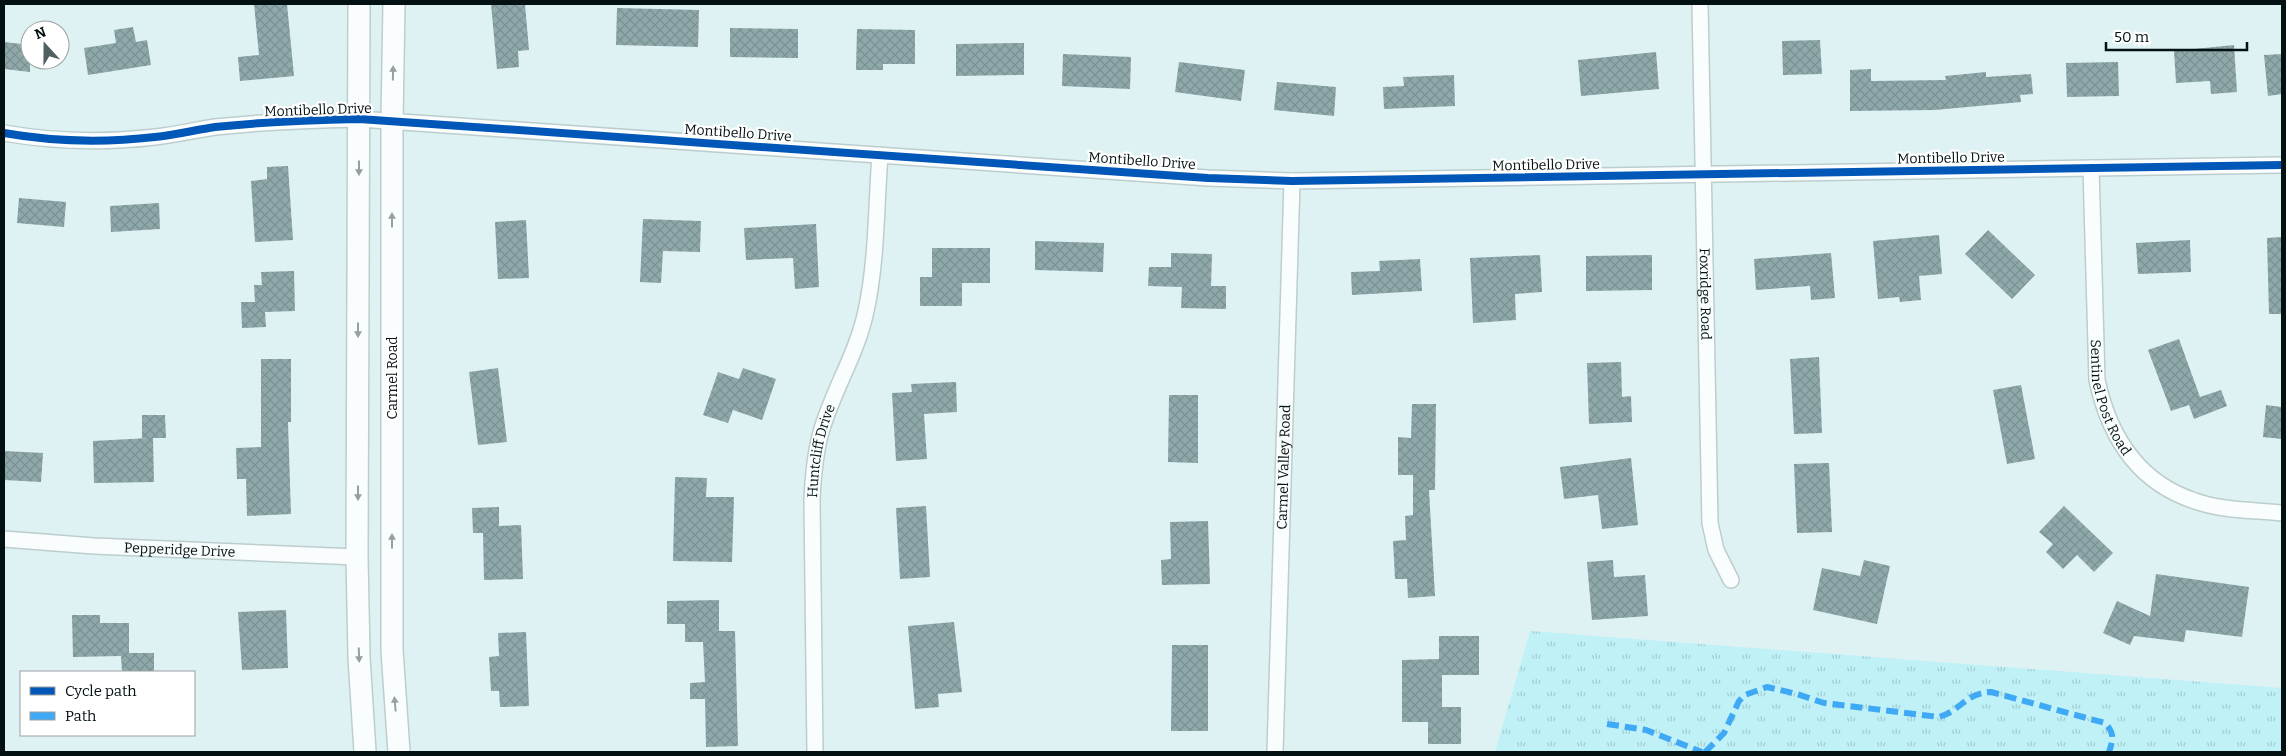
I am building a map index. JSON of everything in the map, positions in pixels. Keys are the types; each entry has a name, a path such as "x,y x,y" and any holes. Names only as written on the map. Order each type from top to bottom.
{"main road":[{"path":"359,4 357,557 359,657 365,752"},
{"name":"Carmel Road","path":"394,4 392,121 392,650 399,752"}],"street":[{"name":"Foxridge Road","path":"1700,4 1710,523 1715,546 1731,580"},
{"name":"Montibello Drive","path":"4,133 45,140 89,142 156,137 215,127 307,120 359,119 1208,178 1292,181 2282,165"},
{"name":"Huntcliff Drive","path":"815,752 812,500 814,467 821,432 854,352 866,311 872,268 880,155"},
{"name":"Sentinel Post Road","path":"2091,168 2097,380 2103,408 2116,437 2124,449 2155,481 2183,496 2221,507 2282,513"},
{"name":"Carmel Valley Road","path":"1275,752 1292,181"},
{"name":"Pepperidge Drive","path":"4,539 94,546 357,557"}],"green space":[{"path":"1530,631 2282,688 2282,752 1495,752"}],"building":[{"path":"254,4 287,4 294,76 240,81 238,57 259,55"},
{"path":"491,4 525,4 529,50 518,51 519,67 497,69"},
{"path":"617,8 699,10 698,47 616,45"},
{"path":"133,27 136,42 147,40 151,65 88,75 84,48 116,43 114,30"},
{"path":"730,28 798,29 798,58 730,57"},
{"path":"857,29 915,30 915,64 883,64 883,70 856,70"},
{"path":"1820,40 1822,74 1783,75 1782,41"},
{"path":"4,42 20,44 20,70 30,70 30,72 4,69"},
{"path":"1024,43 1024,75 956,76 956,44"},
{"path":"2234,45 2237,92 2211,94 2210,81 2176,83 2174,51"},
{"path":"1656,52 1659,89 1581,96 1578,60"},
{"path":"1063,54 1131,57 1130,89 1062,86"},
{"path":"2282,54 2282,94 2268,96 2264,55"},
{"path":"1179,62 1245,70 1241,101 1175,92"},
{"path":"2118,62 2119,96 2067,97 2066,63"},
{"path":"1871,69 1871,81 1946,80 1945,76 1986,72 1986,77 2031,74 2033,94 2020,95 2021,102 1935,110 1850,111 1850,70"},
{"path":"1454,75 1455,106 1384,109 1383,87 1404,86 1403,77"},
{"path":"1277,82 1336,87 1334,116 1274,110"},
{"path":"288,166 293,240 255,242 251,181 267,179 267,167"},
{"path":"19,198 66,202 64,227 17,223"},
{"path":"159,203 160,229 111,232 110,206"},
{"path":"643,219 701,221 700,252 663,251 661,283 640,282"},
{"path":"526,220 529,278 498,279 495,222"},
{"path":"816,224 819,287 795,289 793,258 746,260 744,228"},
{"path":"1988,230 2035,275 2012,299 1965,254"},
{"path":"1939,235 1942,274 1919,276 1921,300 1900,302 1899,297 1878,299 1873,241"},
{"path":"2282,237 2282,314 2269,314 2267,238"},
{"path":"2190,240 2191,272 2138,274 2136,243"},
{"path":"1035,241 1104,243 1103,272 1035,270"},
{"path":"932,248 990,248 990,283 962,283 962,306 920,306 920,277 932,277"},
{"path":"1171,253 1212,254 1211,286 1226,286 1226,309 1181,308 1182,287 1148,286 1149,267 1171,267"},
{"path":"1831,253 1835,298 1811,300 1810,286 1756,290 1754,259"},
{"path":"1540,255 1542,292 1515,294 1516,320 1473,323 1470,258"},
{"path":"1652,255 1652,290 1586,291 1586,256"},
{"path":"1420,259 1422,291 1352,295 1351,272 1380,271 1379,261"},
{"path":"294,271 295,311 265,312 266,327 242,328 241,302 255,302 254,285 262,285 261,272"},
{"path":"2179,339 2200,397 2221,390 2227,406 2194,419 2189,405 2171,411 2148,350"},
{"path":"1819,357 1822,433 1794,434 1790,359"},
{"path":"261,359 291,359 291,422 288,422 291,514 247,516 246,479 237,479 236,448 261,447"},
{"path":"1621,362 1622,397 1631,396 1632,422 1589,424 1587,363"},
{"path":"498,368 507,442 478,445 469,372"},
{"path":"743,368 776,379 762,420 733,410 728,423 703,415 718,372 739,379"},
{"path":"956,382 957,412 924,414 927,459 896,461 892,393 912,392 911,384"},
{"path":"2021,385 2035,459 2007,464 1993,390"},
{"path":"1169,395 1198,395 1198,463 1168,462"},
{"path":"1412,404 1436,404 1435,490 1429,490 1435,596 1408,598 1407,579 1395,579 1393,541 1406,540 1405,516 1413,515 1413,475 1398,475 1398,437 1411,438"},
{"path":"2266,405 2282,407 2282,439 2263,437"},
{"path":"142,415 165,415 166,438 153,438 154,482 94,483 93,441 149,438 142,438"},
{"path":"4,451 43,453 41,482 4,480"},
{"path":"1631,458 1638,525 1602,529 1598,495 1564,499 1560,467"},
{"path":"1829,463 1832,532 1797,533 1794,464"},
{"path":"675,477 707,478 706,497 734,497 732,562 673,561"},
{"path":"926,506 930,577 900,579 896,508"},
{"path":"2064,506 2113,553 2094,572 2077,555 2063,569 2046,552 2053,544 2039,532"},
{"path":"499,507 499,526 521,525 523,579 484,580 483,533 473,533 472,508"},
{"path":"1208,521 1210,584 1162,585 1161,560 1171,559 1170,522"},
{"path":"1613,560 1614,577 1645,575 1648,616 1592,620 1587,562"},
{"path":"1864,560 1890,566 1877,624 1813,610 1822,568 1860,576"},
{"path":"2156,574 2249,587 2242,637 2186,630 2184,642 2134,636 2130,645 2103,633 2117,601 2150,616"},
{"path":"719,600 719,631 735,631 738,746 706,747 705,699 690,699 690,683 705,682 703,642 685,642 685,624 667,624 667,601"},
{"path":"286,610 288,668 242,670 238,612"},
{"path":"72,615 100,615 100,623 129,623 129,653 154,653 154,671 122,671 121,656 73,657"},
{"path":"954,622 962,692 938,694 939,707 915,709 908,626"},
{"path":"526,632 529,706 500,707 499,691 491,691 489,657 499,656 498,633"},
{"path":"1439,636 1479,636 1479,675 1442,675 1442,707 1461,707 1461,744 1428,744 1428,722 1402,722 1402,660 1439,659"},
{"path":"1172,645 1208,645 1208,731 1171,731"}],"marked path":[{"path":"1705,752 1724,733 1739,701 1745,695 1767,687 1824,703 1939,717 1947,714 1975,695 1991,692 2105,723 2112,737 2109,752"},
{"path":"1607,724 1646,730 1702,752"}],"cycle path":[{"path":"4,133 60,140 117,140 162,136 233,125 359,119 1208,178 1292,181 2282,165"}]}
